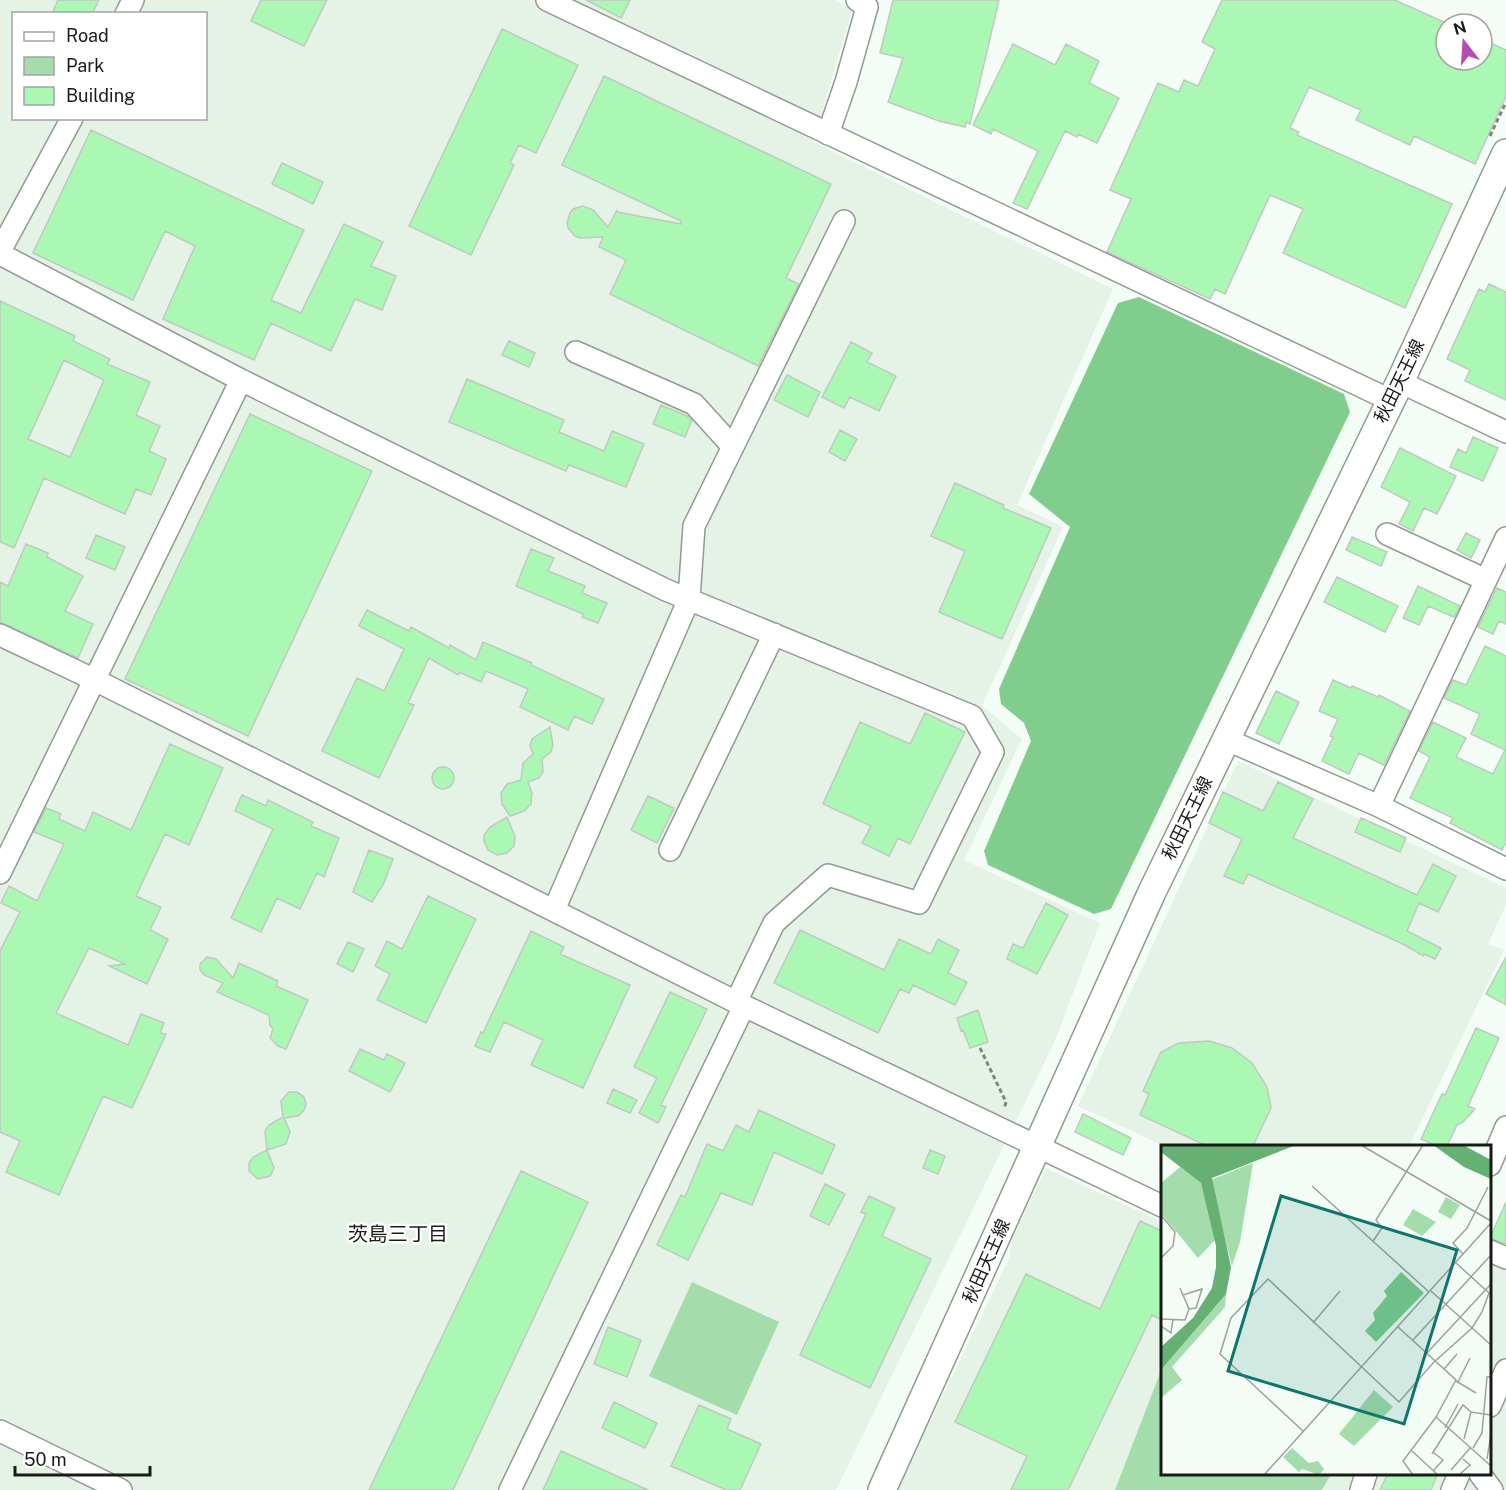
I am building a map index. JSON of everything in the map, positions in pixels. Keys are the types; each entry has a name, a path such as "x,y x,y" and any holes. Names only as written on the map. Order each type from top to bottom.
{"main road":[{"name":"秋田天王線","path":"882,1490 1152,892 1395,391 1506,153"}],"street":[{"path":"547,0 828,134 1395,391 1506,432"},
{"path":"828,134 846,82 867,7 857,0"},
{"path":"71,120 0,253 241,380 666,590 972,716 993,752 919,903 828,875 774,923 740,1004 510,1490"},
{"path":"554,910 689,599 694,526 844,221"},
{"path":"576,352 694,404 733,447"},
{"path":"0,873 241,380"},
{"path":"1387,534 1486,580"},
{"path":"1379,806 1506,538"},
{"path":"670,850 774,634"},
{"path":"0,635 95,680 740,1004 1161,1206"},
{"path":"1225,740 1379,806 1506,869"},
{"path":"1491,1163 1506,1127"},
{"path":"1491,1251 1506,1258"},
{"path":"1491,1404 1506,1371"},
{"path":"0,1431 121,1490"},
{"path":"1360,1490 1365,1475"},
{"path":"1452,1490 1458,1475"},
{"path":"1481,1475 1492,1490"}],"path":[{"path":"980,1048 1006,1101 999,1128"}],"shaded area":[{"path":"0,0 835,0 852,10 813,142 1113,289 1017,505 1063,527 982,706 1022,739 964,860 1100,923 1054,1043 836,1490 0,1490"},
{"path":"1238,761 1506,888 1506,905 1488,944 1504,950 1409,1145 1162,1145 1078,1106"},
{"path":"1046,1168 1161,1222 1161,1475 1491,1475 1491,1262 1506,1268 1506,1490 897,1490 1009,1259 1012,1240"}],"green space":[{"path":"1139,297 1344,394 1350,412 1111,909 1094,914 988,865 984,851 1031,741 1024,723 1001,704 999,689 1070,527 1029,494 1118,303"},
{"path":"692,1282 779,1322 737,1415 649,1376"},
{"path":"1161,1371 1161,1475 1330,1475 1322,1490 1115,1490"}],"building":[{"path":"58,0 99,0 93,12 53,12"},
{"path":"261,0 327,0 304,46 251,21"},
{"path":"586,0 630,0 621,18"},
{"path":"893,0 999,0 970,124 966,122 965,127 939,121 888,102 903,58 880,53"},
{"path":"1222,0 1395,0 1434,18 1434,72 1494,72 1494,44 1506,50 1506,96 1475,164 1414,136 1410,145 1356,120 1361,110 1309,87 1290,128 1299,132 1297,135 1452,204 1405,308 1283,253 1303,209 1270,195 1225,294 1215,289 1210,299 1107,252 1131,199 1110,190 1158,83 1179,92 1184,80 1198,86 1215,49 1202,42"},
{"path":"502,29 578,65 536,153 519,145 510,163 514,165 471,255 409,226"},
{"path":"1013,44 1055,65 1066,44 1099,61 1089,83 1119,98 1097,143 1065,131 1027,209 1013,203 1038,151 993,129 991,134 973,125"},
{"path":"604,76 831,184 786,278 799,284 758,366 610,294 626,260 599,247 603,237 580,238 568,228 570,213 573,209 583,206 593,210 608,227 617,210 617,212 681,224 681,221 562,165"},
{"path":"91,130 304,230 271,300 301,313 344,224 383,242 371,266 396,276 382,310 355,299 331,351 271,323 254,360 163,319 195,246 165,231 133,300 33,253"},
{"path":"282,163 323,182 313,204 272,184"},
{"path":"1489,284 1506,292 1506,400 1465,381 1470,370 1447,359 1479,289 1485,292"},
{"path":"0,301 75,336 73,341 110,359 107,364 150,382 136,415 160,426 149,451 166,459 151,495 136,489 125,514 44,478 14,548 0,542","holes":["64,360 104,380 70,457 28,439"]},
{"path":"509,341 535,353 529,367 502,355"},
{"path":"851,342 872,353 867,362 896,376 879,411 850,397 844,408 822,397"},
{"path":"787,375 820,392 808,417 774,400"},
{"path":"467,379 564,420 559,432 604,451 612,431 644,444 626,487 569,465 566,471 449,422"},
{"path":"661,405 692,420 685,437 653,424"},
{"path":"250,414 372,471 248,736 125,679"},
{"path":"840,430 857,439 845,461 829,452"},
{"path":"1473,437 1498,448 1483,481 1450,467 1458,449 1466,453"},
{"path":"1400,448 1456,476 1437,514 1424,508 1413,531 1399,524 1410,502 1381,487"},
{"path":"955,483 1004,505 1003,508 1051,528 1002,639 939,612 965,551 931,536"},
{"path":"1466,533 1480,540 1471,558 1457,550"},
{"path":"96,535 125,547 115,570 86,558"},
{"path":"1352,537 1387,552 1381,566 1346,550"},
{"path":"26,544 48,553 47,557 83,576 65,611 93,624 78,658 0,622 0,582 8,586"},
{"path":"531,549 554,558 548,571 585,586 582,593 607,603 598,623 582,617 583,614 516,586"},
{"path":"1337,577 1398,606 1385,632 1324,602"},
{"path":"1418,586 1460,606 1454,617 1428,606 1419,625 1403,618"},
{"path":"1497,588 1506,592 1506,624 1499,621 1493,634 1478,627"},
{"path":"367,610 409,631 411,627 476,660 483,642 532,663 531,665 604,699 592,724 574,716 568,730 520,707 528,689 486,671 481,682 459,672 458,675 429,658 408,703 414,705 379,778 322,751 357,678 384,691 404,649 359,626"},
{"path":"1485,646 1506,656 1506,842 1502,850 1450,823 1453,818 1410,798 1430,757 1419,751 1433,722 1466,738 1456,757 1493,774 1505,750 1471,734 1480,714 1444,698 1453,680 1466,685"},
{"path":"1333,680 1378,697 1379,695 1410,711 1384,765 1359,753 1349,774 1322,761 1338,719 1319,711"},
{"path":"1276,691 1299,702 1279,744 1256,733"},
{"path":"925,713 965,732 910,844 898,838 889,856 862,843 871,826 823,804 860,722 910,744"},
{"path":"550,727 553,745 551,752 542,759 543,772 539,778 528,782 532,793 531,804 524,811 510,816 502,804 501,793 507,784 521,780 523,763 533,754 530,746 532,739"},
{"path":"170,744 223,768 189,845 165,834 136,896 161,907 150,930 168,939 147,984 109,966 125,964 89,948 56,1013 128,1045 141,1014 164,1023 160,1033 166,1034 132,1108 103,1096 59,1195 6,1172 20,1141 0,1132 0,951 20,912 1,903 9,886 37,901 64,844 34,832 46,808 61,814 59,819 85,831 93,812 131,830"},
{"path":"443,767 451,770 454,778 451,786 443,789 435,786 432,778 435,770"},
{"path":"1278,782 1313,799 1293,838 1417,895 1433,864 1456,876 1438,912 1419,903 1407,931 1441,948 1435,959 1424,954 1423,956 1405,945 1248,874 1243,884 1224,876 1242,839 1209,823 1223,792 1263,811"},
{"path":"242,795 266,806 268,800 313,822 311,826 339,838 324,877 317,873 300,909 277,898 261,932 231,918 273,829 235,811"},
{"path":"648,796 674,808 657,843 631,830"},
{"path":"507,817 515,836 514,846 507,853 497,855 488,850 484,835 490,827"},
{"path":"1361,818 1406,838 1400,852 1355,832"},
{"path":"369,850 393,859 384,883 372,902 353,892"},
{"path":"428,896 476,919 426,1023 377,1000 390,974 375,966 387,941 402,949"},
{"path":"1046,903 1068,915 1037,974 1007,959 1013,944 1023,948"},
{"path":"800,930 884,970 899,939 931,954 938,939 959,950 948,973 967,982 955,1005 913,985 909,993 900,989 878,1033 774,983"},
{"path":"531,931 564,947 560,954 630,985 583,1088 531,1065 543,1040 504,1022 490,1052 475,1046"},
{"path":"348,942 364,949 353,972 337,964"},
{"path":"207,957 216,959 233,978 239,963 278,981 276,986 308,1000 286,1049 278,1046 270,1038 273,1029 269,1015 217,992 223,983 204,975 200,970 200,964"},
{"path":"1506,957 1506,1005 1486,994"},
{"path":"670,992 707,1009 661,1105 666,1107 658,1123 639,1113 657,1078 634,1067"},
{"path":"978,1010 988,1042 970,1048 957,1018"},
{"path":"1476,1028 1499,1038 1468,1106 1475,1109 1457,1125 1447,1145 1435,1145 1421,1139 1442,1094 1445,1095"},
{"path":"1209,1041 1232,1048 1252,1063 1267,1087 1271,1108 1253,1145 1205,1145 1140,1115 1149,1094 1143,1091 1161,1052 1179,1043"},
{"path":"360,1049 384,1060 387,1054 405,1063 390,1092 349,1071"},
{"path":"613,1089 637,1100 630,1113 607,1103"},
{"path":"289,1092 297,1092 304,1097 306,1105 298,1116 284,1118 290,1132 286,1144 267,1150 265,1131 269,1125 283,1117 281,1101"},
{"path":"759,1110 835,1145 822,1174 774,1152 752,1205 721,1193 688,1260 657,1245 681,1195 685,1197 707,1144 723,1151 736,1125 749,1132"},
{"path":"1083,1114 1131,1138 1123,1155 1075,1132"},
{"path":"267,1150 274,1168 270,1176 258,1179 249,1171 249,1163 253,1157"},
{"path":"930,1150 945,1156 938,1174 923,1168"},
{"path":"521,1171 588,1202 453,1490 369,1490"},
{"path":"825,1184 845,1194 829,1225 810,1216"},
{"path":"869,1196 895,1208 882,1236 931,1259 870,1388 800,1355 866,1214 861,1212"},
{"path":"1506,1202 1506,1244 1491,1238"},
{"path":"1140,1221 1161,1231 1161,1320 1152,1315 1068,1490 1011,1490 1027,1456 955,1422 1026,1274 1100,1309"},
{"path":"608,1327 641,1340 627,1377 594,1364"},
{"path":"614,1402 657,1423 645,1448 602,1428"},
{"path":"699,1405 731,1419 727,1429 761,1444 740,1490 726,1490 671,1466"},
{"path":"561,1451 648,1490 543,1490"},
{"path":"1387,1475 1437,1475 1431,1490 1380,1490"}],"district":[{"name":"茨島三丁目","path":"398,1234"}]}
